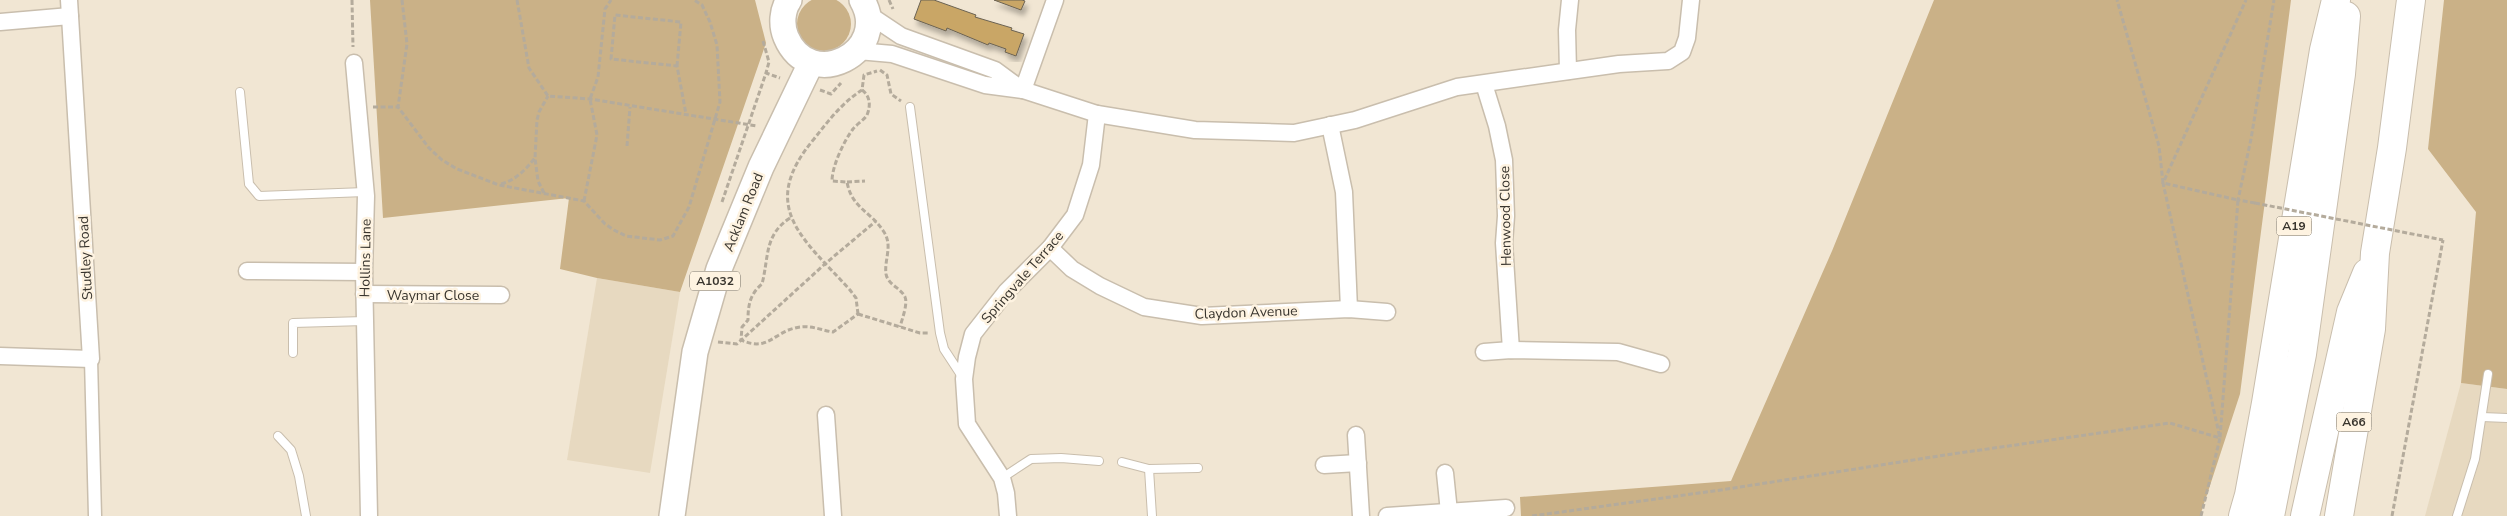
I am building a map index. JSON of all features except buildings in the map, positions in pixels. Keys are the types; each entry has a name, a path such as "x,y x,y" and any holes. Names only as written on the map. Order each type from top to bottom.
{"highway":[{"name":"A19","path":"2243,516 2249,495 2266,403 2324,50 2336,0"},
{"name":"A19","path":"2270,516 2302,354 2341,74 2348,0"},
{"path":"2305,516 2351,312 2375,254 2392,148 2411,0"},
{"name":"A19","path":"2266,403 2322,203"},
{"name":"A66","path":"2339,516 2370,329 2375,254"}],"main road":[{"path":"790,0 783,18 784,32 789,45 799,56 811,63 824,65 836,64 848,59 858,51 865,40 868,27 865,7"},
{"name":"Acklam Road","path":"672,516 698,339 719,269 761,166 811,63"}],"street":[{"path":"1023,90 1055,0"},
{"path":"1568,70 1567,30 1570,0"},
{"path":"858,51 892,54 985,85 1023,90 1098,114 1195,130 1294,133 1354,120 1457,87 1568,70 1668,61 1682,52 1687,38 1691,0"},
{"path":"865,7 901,36 995,70 1023,90"},
{"path":"0,22 70,8"},
{"name":"Studley Road","path":"70,8 91,359 95,516"},
{"name":"Hollins Lane","path":"354,63 365,192 364,294 369,516"},
{"name":"Henwood Close","path":"1484,84 1497,126 1504,160 1506,216 1504,243 1511,350"},
{"name":"Springvale Terrace","path":"998,472 967,424 964,379 973,334 1006,292 1050,248 1074,215 1091,165 1098,114"},
{"path":"1330,126 1344,192 1349,309"},
{"name":"Claydon Avenue","path":"1050,248 1072,269 1100,286 1144,307 1202,316 1349,309 1387,312"},
{"path":"247,271 364,272"},
{"name":"Waymar Close","path":"364,294 501,295"},
{"path":"1484,352 1511,350 1618,352 1661,364"},
{"path":"0,356 91,359"},
{"path":"826,415 833,516"},
{"path":"1356,435 1361,516"},
{"path":"1324,465 1358,464"},
{"path":"998,472 1006,493 1008,516"},
{"path":"1445,473 1449,512"},
{"path":"1387,516 1506,508"}],"lane":[{"path":"240,92 249,184 252,190 259,196 365,192"},
{"path":"910,106 940,333 944,349 964,379"},
{"path":"293,353 293,323 365,321"},
{"path":"2457,516 2475,459 2488,374"},
{"path":"2482,417 2507,418"},
{"path":"278,436 291,450 299,476 306,516"},
{"path":"998,472 1031,459 1061,458 1099,461"},
{"path":"1122,462 1149,469 1198,468"},
{"path":"1149,469 1152,516"}],"path":[{"path":"352,0 354,63"},
{"path":"398,108 407,44 402,0"},
{"path":"518,0 529,68 548,96"},
{"path":"584,201 597,135 590,99 598,77 605,9 611,0"},
{"path":"358,106 398,108 442,160 499,185 584,201 605,224 626,236 660,240 673,236 689,207 720,102 717,45 710,22 702,5 694,0"},
{"path":"2117,0 2159,146 2163,183 2220,438"},
{"path":"2163,183 2246,0"},
{"path":"2201,516 2220,438 2238,200 2274,0"},
{"path":"677,66 610,59 615,15 681,22 677,66 686,114"},
{"path":"862,90 864,75 879,70 887,75 891,94 910,106"},
{"path":"862,90 868,94 869,100 866,115 852,130 832,176 832,181 865,181"},
{"path":"858,314 853,294 799,233 790,218 787,196 789,178 798,157 845,100 862,90"},
{"path":"548,96 590,99 630,107 715,117 778,132"},
{"path":"544,193 538,181 535,158 537,120 539,112 548,96"},
{"path":"627,146 630,107"},
{"path":"499,185 510,182 522,173 535,158"},
{"path":"847,182 855,204 876,221 886,234 889,251 886,273 889,281 905,297 906,304 900,327"},
{"path":"2163,183 2238,200 2443,240 2392,516"},
{"path":"742,340 742,327 748,320 748,307 754,291 762,284 770,239 781,224 790,218"},
{"path":"698,339 737,344 826,263 876,221"},
{"path":"742,340 752,345 770,342 786,331 796,327 818,328 833,332 858,314"},
{"path":"858,314 920,333 940,333"},
{"path":"1532,516 1721,490 1945,455 2170,423 2220,438"}],"shaded area":[{"path":"824,-3 834,-1 843,5 849,14 851,24 849,34 843,43 834,49 824,51 814,49 805,43 799,34 797,24 799,14 805,5 814,-1"},
{"path":"370,0 755,0 766,43 680,292 597,278 560,269 569,198 383,218"},
{"path":"1934,0 2291,0 2240,394 2200,516 1521,516 1520,497 1731,481 1832,251"},
{"path":"2444,0 2507,0 2507,389 2461,383 2476,212 2428,149"},
{"path":"597,278 680,292 650,473 567,460"},
{"path":"2461,383 2507,389 2507,516 2425,516"}]}
